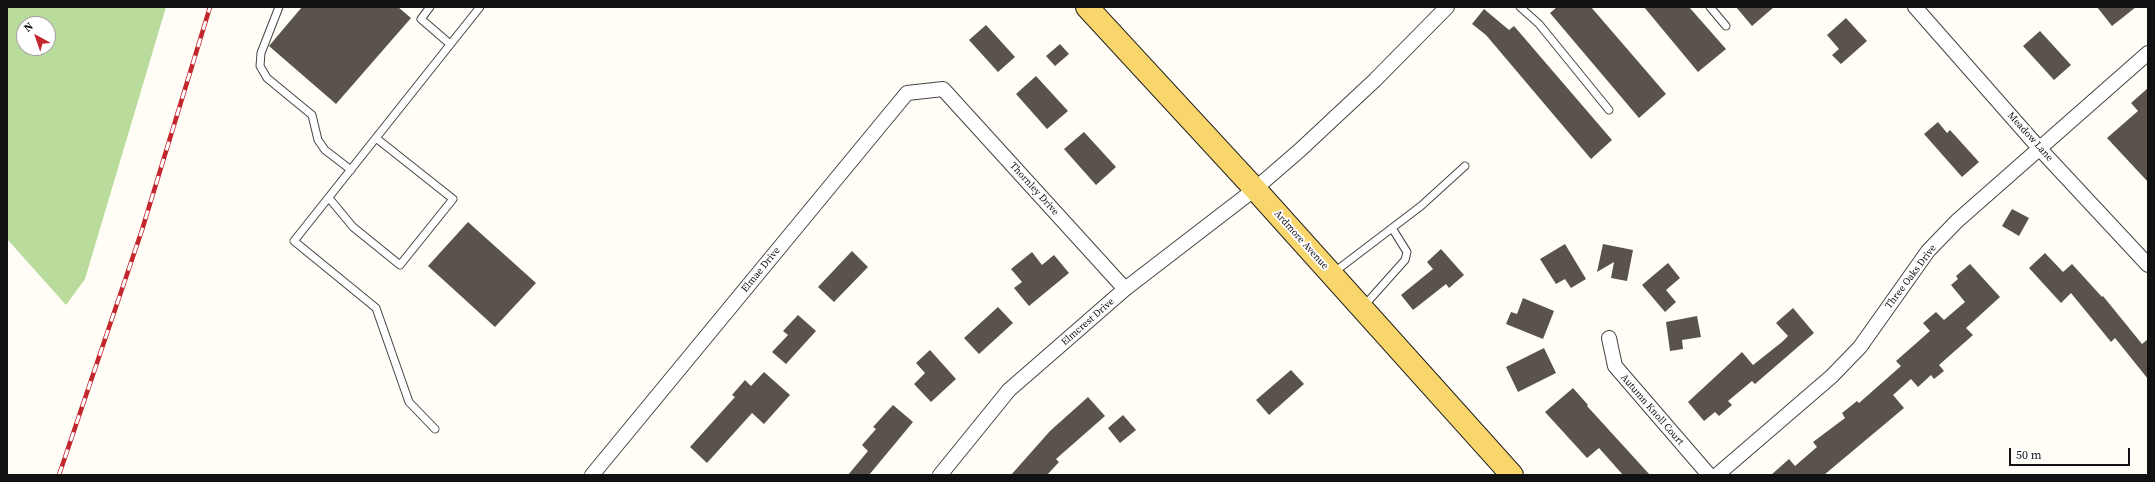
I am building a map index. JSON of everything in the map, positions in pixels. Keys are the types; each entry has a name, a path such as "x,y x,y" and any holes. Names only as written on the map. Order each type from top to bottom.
{"main road":[{"name":"Ardmore Avenue","path":"1087,7 1255,189 1512,475"}],"street":[{"name":"Elmcrest Drive","path":"940,475 1008,390 1125,289 1255,189 1300,150 1369,85 1447,7"},
{"name":"Meadow Lane","path":"1915,7 2040,148 2148,265"},
{"name":"Three Oaks Drive","path":"1717,475 1832,376 1860,347 1928,251 1957,221 2148,53"},
{"name":"Thornley Drive","path":"943,89 1125,289"},
{"name":"Elmae Drive","path":"592,475 907,93 943,89"},
{"name":"Autumn Knoll Court","path":"1608,338 1615,366 1709,475"}],"lane":[{"path":"279,7 261,53 260,66 267,78 312,115 318,140 325,150 350,170"},
{"path":"430,7 421,18 450,44"},
{"path":"435,429 409,402 376,308 294,241 480,7"},
{"path":"1520,7 1539,24 1609,110"},
{"path":"1710,7 1726,26"},
{"path":"329,198 353,227 400,265 453,199 376,138"},
{"path":"1331,274 1421,206 1465,166"},
{"path":"1362,309 1405,260 1407,252 1392,228"}],"green space":[{"path":"7,7 166,7 85,279 66,305 7,239"}],"building":[{"path":"302,7 398,7 411,18 336,104 269,46"},
{"path":"1557,7 1591,7 1666,94 1639,118 1550,13"},
{"path":"1644,7 1689,7 1726,49 1698,72"},
{"path":"1736,7 1774,7 1752,26"},
{"path":"2097,7 2136,7 2112,26"},
{"path":"1484,9 1509,30 1514,26 1612,140 1591,159 1486,35 1472,24"},
{"path":"1846,18 1867,41 1841,64 1832,55 1839,49 1827,35"},
{"path":"986,25 1015,57 998,72 969,40"},
{"path":"2040,31 2071,65 2054,80 2023,46"},
{"path":"1060,44 1069,54 1055,66 1046,56"},
{"path":"1036,76 1068,111 1047,129 1016,94"},
{"path":"2148,88 2148,182 2107,138 2138,111 2131,103"},
{"path":"1938,122 1947,133 1950,130 1979,162 1962,177 1924,134"},
{"path":"1084,132 1116,167 1096,185 1064,149"},
{"path":"2012,209 2029,218 2019,236 2002,226"},
{"path":"468,222 536,283 495,327 428,266"},
{"path":"1565,244 1586,279 1571,288 1565,279 1556,284 1540,259"},
{"path":"1603,244 1633,250 1627,281 1611,278 1614,262 1597,272"},
{"path":"1441,249 1464,275 1449,288 1446,284 1413,310 1401,295 1433,269 1427,262"},
{"path":"852,251 868,267 834,302 818,287"},
{"path":"1032,252 1042,265 1054,255 1069,273 1029,306 1014,288 1022,282 1011,269"},
{"path":"2045,253 2063,272 2072,264 2102,297 2103,296 2142,344 2148,339 2148,379 2115,338 2111,342 2071,293 2061,303 2029,268"},
{"path":"1668,263 1680,278 1666,290 1676,302 1665,312 1642,285"},
{"path":"1970,264 2000,297 1966,328 1973,335 1939,365 1944,371 1934,379 1931,375 1918,387 1911,379 1893,395 1904,408 1824,475 1771,475 1789,459 1795,466 1817,447 1813,442 1845,418 1842,413 1857,401 1859,403 1901,366 1896,361 1930,331 1923,323 1936,312 1944,320 1965,302 1951,285 1958,279 1956,276"},
{"path":"1523,298 1554,311 1543,339 1506,324 1511,312 1517,314"},
{"path":"998,307 1013,323 979,354 964,338"},
{"path":"1793,308 1814,333 1755,384 1752,381 1728,401 1732,405 1719,416 1715,412 1704,421 1688,402 1742,352 1753,365 1782,342 1788,336 1776,323"},
{"path":"798,315 816,331 786,364 772,352 788,335 783,331"},
{"path":"1697,316 1701,337 1682,340 1683,349 1670,351 1666,322"},
{"path":"1544,348 1556,373 1518,392 1506,367"},
{"path":"930,350 956,379 931,402 914,384 925,373 916,363"},
{"path":"1291,370 1304,384 1269,415 1256,400"},
{"path":"764,372 790,395 764,424 752,413 707,463 690,447 735,397 732,395 745,380 751,386"},
{"path":"1573,388 1588,405 1587,406 1650,475 1623,475 1599,448 1587,458 1545,412"},
{"path":"1088,397 1105,416 1056,459 1059,462 1047,475 1011,475 1050,431"},
{"path":"893,405 913,422 869,475 848,475 868,451 862,445 876,429 873,427"},
{"path":"1123,415 1136,430 1120,443 1108,428"}],"railway":[{"path":"59,475 142,230 210,7"}]}
